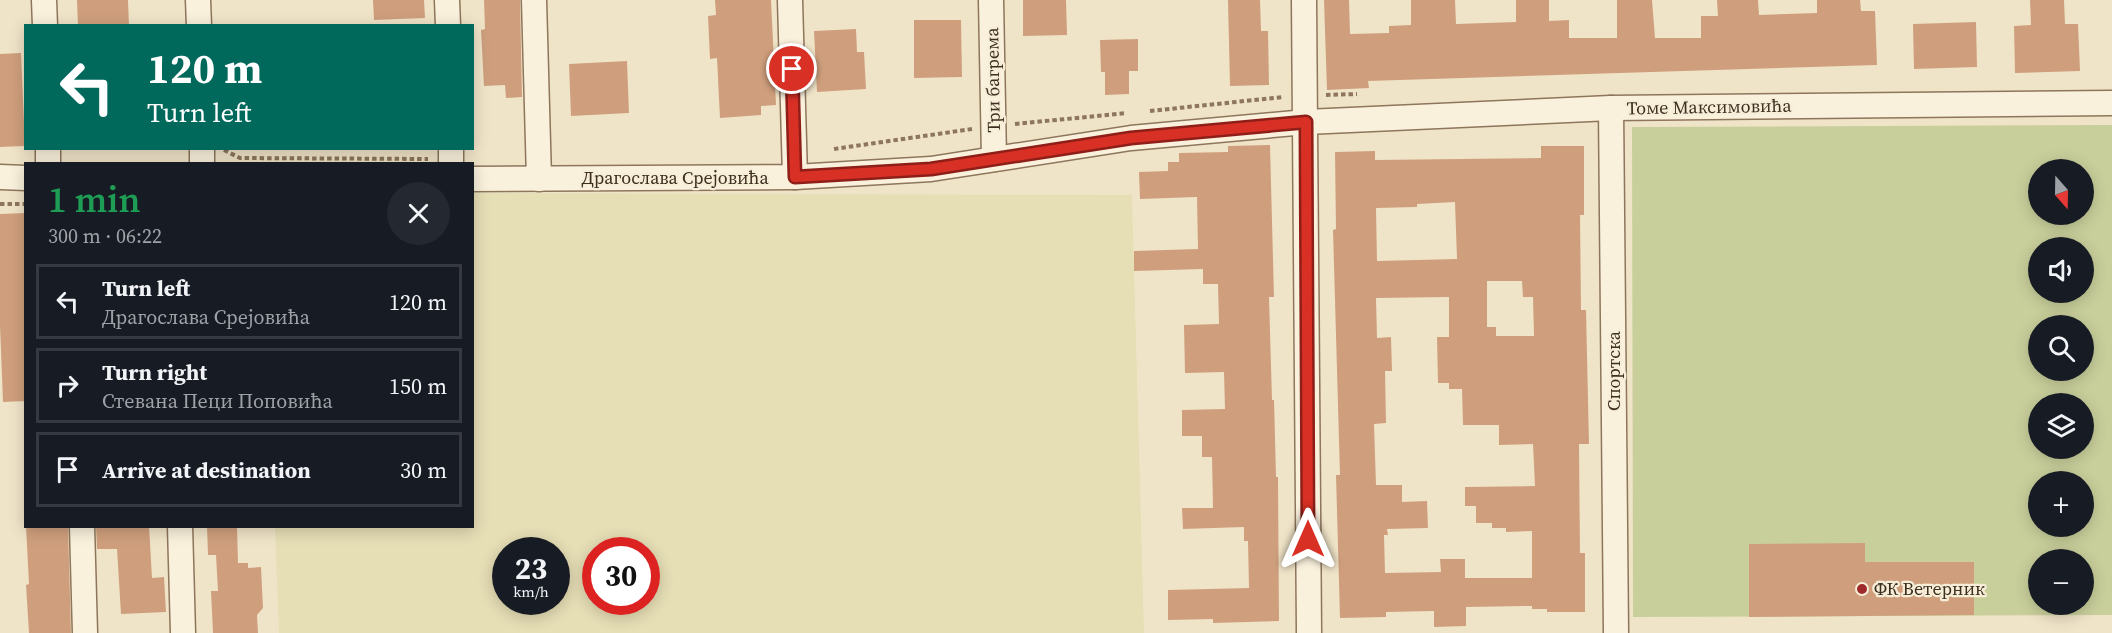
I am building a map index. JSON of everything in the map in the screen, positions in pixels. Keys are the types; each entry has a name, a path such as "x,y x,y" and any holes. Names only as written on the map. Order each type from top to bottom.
{"street":[{"path":"44,0 45,24"},
{"path":"198,0 199,24"},
{"path":"447,0 448,24"},
{"path":"534,0 539,179"},
{"path":"790,0 795,166"},
{"name":"Три багрема","path":"991,0 994,159"},
{"path":"1304,0 1309,633"},
{"name":"Томе Максимовића","path":"1306,122 1611,108 2112,103"},
{"name":"Спортска","path":"1611,108 1616,633"},
{"name":"Драгослава Срејовића","path":"474,179 539,179 795,166 931,169 1131,138 1306,122"},
{"path":"0,177 24,178"},
{"path":"82,528 85,633"},
{"path":"180,528 183,633"}],"path":[{"path":"1144,111 1305,95 1364,94"},
{"path":"795,166 994,126 1132,112"},
{"path":"225,150 240,158 451,157"},
{"path":"0,204 24,204"}],"shaded area":[{"path":"474,193 1132,195 1144,633 279,633 275,528 474,528"}],"green space":[{"path":"2112,125 2112,615 1633,617 1632,127"}],"building":[{"path":"77,0 128,0 129,24 78,24"},
{"path":"373,0 424,0 425,18 374,20"},
{"path":"484,0 520,0 522,97 506,98 505,85 484,86 481,30 485,29"},
{"path":"715,0 771,0 776,105 761,106 761,115 720,118 717,58 710,59 708,16 716,15"},
{"path":"1023,0 1066,0 1067,35 1023,36"},
{"path":"1228,0 1260,0 1261,31 1268,31 1269,85 1230,86"},
{"path":"1324,0 1349,0 1350,34 1389,33 1389,26 1411,25 1411,0 1455,0 1456,24 1516,22 1516,0 1549,0 1549,21 1569,20 1569,38 1617,38 1617,0 1652,0 1655,38 1701,38 1701,16 1718,16 1717,0 1758,0 1759,15 1817,13 1817,0 1860,0 1861,11 1875,11 1877,65 1368,81 1369,88 1327,90"},
{"path":"2030,0 2064,0 2065,24 2078,24 2080,71 2015,73 2014,26 2031,25"},
{"path":"914,20 961,20 962,77 914,78"},
{"path":"1976,22 1977,67 1914,69 1913,24"},
{"path":"856,29 857,52 864,52 866,89 817,92 814,31"},
{"path":"1138,39 1138,71 1129,71 1129,94 1105,95 1105,72 1101,72 1100,40"},
{"path":"21,53 24,146 0,147 0,54"},
{"path":"627,61 629,113 571,116 569,64"},
{"path":"1270,145 1274,297 1269,297 1272,400 1274,400 1276,477 1278,477 1279,621 1213,623 1213,619 1168,620 1168,590 1249,588 1248,541 1244,541 1244,527 1183,529 1182,508 1213,508 1212,457 1202,457 1202,436 1182,436 1182,410 1225,409 1224,372 1185,373 1184,325 1219,324 1218,284 1203,284 1203,269 1134,271 1134,251 1198,249 1197,197 1140,199 1139,172 1168,171 1168,162 1179,162 1179,153 1228,152 1228,146"},
{"path":"1541,146 1584,146 1584,215 1580,215 1581,310 1586,310 1589,444 1579,444 1580,553 1585,553 1585,612 1547,612 1547,609 1532,609 1532,606 1466,607 1466,626 1434,627 1434,611 1386,612 1386,617 1340,618 1336,475 1340,475 1333,230 1336,229 1335,152 1375,151 1375,160 1541,158","holes":["1455,202 1457,259 1377,261 1376,208 1417,207 1417,204","1487,281 1522,281 1523,297 1533,297 1534,336 1496,336 1496,327 1487,327","1449,297 1449,337 1437,337 1438,383 1449,383 1449,389 1462,389 1463,425 1499,425 1499,445 1533,444 1535,486 1465,487 1465,506 1476,506 1476,523 1492,523 1492,528 1506,528 1506,532 1532,531 1532,578 1465,578 1465,559 1440,559 1441,572 1385,573 1384,535 1388,535 1387,529 1428,528 1427,501 1402,502 1402,485 1376,485 1374,424 1386,423 1385,371 1392,371 1391,337 1377,338 1376,298"]},
{"path":"24,213 24,401 3,402 0,214"},
{"path":"26,528 68,528 71,633 29,633 26,585 29,584"},
{"path":"96,528 149,528 152,578 164,577 166,612 121,614 117,549 97,549"},
{"path":"207,528 237,528 238,563 248,563 248,568 261,567 263,608 257,615 258,633 213,633 211,591 218,591 216,555 208,555"},
{"name":"ФК Ветерник","path":"1865,543 1865,562 1974,562 1974,615 1749,617 1749,544"}],"place":[{"name":"ФК Ветерник","path":"1862,589"}],"route":[{"path":"792,69 795,177 931,169 1131,138 1306,122 1308,539"}]}
